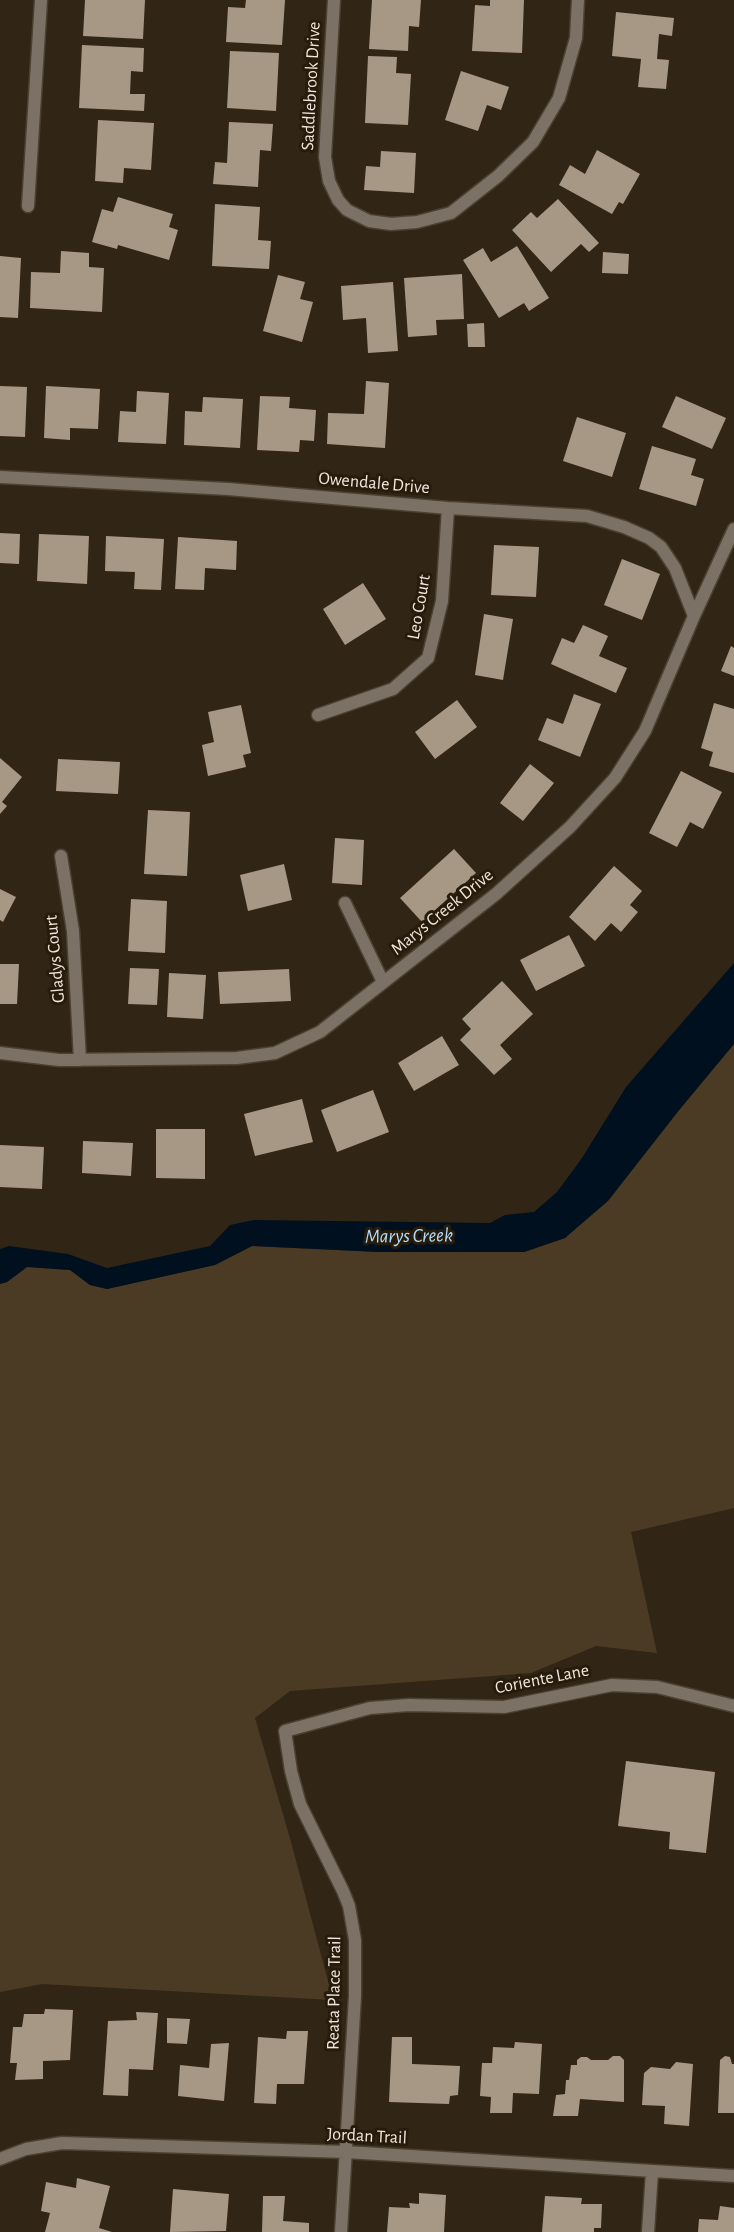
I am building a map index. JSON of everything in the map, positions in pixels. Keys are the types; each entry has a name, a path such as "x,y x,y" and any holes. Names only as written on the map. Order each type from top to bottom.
{"street":[{"path":"28,206 40,0"},
{"name":"Saddlebrook Drive","path":"334,0 325,157 329,182 346,210 374,222 391,224 417,222 451,213 498,176 533,142 559,98 576,38 578,0"},
{"name":"Owendale Drive","path":"0,477 228,489 448,508 586,516 624,526 649,538 661,547 675,568 694,616"},
{"name":"Leo Court","path":"318,715 393,690 428,658 442,601 448,508"},
{"name":"Marys Creek Drive","path":"0,1053 59,1060 237,1058 275,1053 320,1032 496,894 570,827 615,778 645,731 734,529"},
{"name":"Gladys Court","path":"61,856 73,931 80,1060"},
{"path":"345,903 383,982"},
{"name":"Coriente Lane","path":"285,1731 370,1708 409,1705 504,1707 612,1685 657,1687 734,1706"},
{"name":"Reata Place Trail","path":"285,1731 291,1772 300,1804 343,1891 349,1906 355,1940 355,1996 342,2232"},
{"name":"Jordan Trail","path":"0,2159 26,2149 62,2143 346,2152 734,2176"},
{"path":"648,2232 652,2172"}],"shaded area":[{"path":"734,1044 734,1508 631,1532 657,1653 596,1646 531,1673 290,1691 255,1718 333,2000 42,1984 0,1992 0,1284 7,1282 27,1267 70,1270 90,1285 107,1289 215,1265 252,1246 379,1252 525,1252 565,1238 680,1109"}],"water":[{"name":"Marys Creek","path":"734,963 734,1044 608,1201 565,1238 524,1252 379,1252 252,1246 215,1265 107,1289 90,1285 70,1270 27,1267 7,1282 0,1284 0,1249 9,1246 68,1254 107,1268 210,1246 230,1225 254,1220 490,1223 505,1215 534,1212 557,1192 582,1158 626,1087"}],"building":[{"path":"85,0 145,0 143,39 83,36"},
{"path":"246,0 285,0 282,45 226,42 228,7 245,8"},
{"path":"372,0 421,0 419,27 409,26 408,51 369,49"},
{"path":"490,0 524,0 522,53 472,51 475,5 490,6"},
{"path":"616,12 674,18 672,36 659,34 657,59 669,60 666,89 638,87 641,59 612,56"},
{"path":"82,45 144,48 143,72 131,71 130,94 145,94 144,111 79,108"},
{"path":"230,51 279,53 276,111 227,108"},
{"path":"368,56 397,57 396,73 411,74 408,125 365,123"},
{"path":"461,71 509,87 501,110 487,105 478,131 445,120"},
{"path":"98,120 154,123 151,170 124,168 123,183 95,181"},
{"path":"229,122 273,124 271,151 260,150 258,187 213,184 215,162 227,163"},
{"path":"597,150 640,174 623,204 619,202 612,214 559,185 570,165 585,174"},
{"path":"381,151 416,153 414,193 364,190 366,166 380,167"},
{"path":"118,197 173,214 169,227 178,230 169,260 118,245 117,249 92,242 102,209 113,212"},
{"path":"558,199 599,243 589,252 581,244 551,272 512,230 531,212 537,218"},
{"path":"215,204 260,207 258,240 271,241 269,269 212,266"},
{"path":"517,246 549,298 529,311 524,303 499,318 463,260 483,248 491,262"},
{"path":"61,251 89,253 89,267 104,268 102,312 30,308 31,272 60,273"},
{"path":"603,252 629,254 628,274 602,273"},
{"path":"0,256 21,258 18,318 0,317"},
{"path":"462,274 464,319 436,320 437,335 408,337 404,278"},
{"path":"278,275 305,282 300,299 313,302 302,342 263,331"},
{"path":"393,282 398,351 368,353 366,318 343,320 341,286"},
{"path":"484,323 485,347 468,347 467,324"},
{"path":"366,381 389,383 385,448 327,444 328,413 364,414"},
{"path":"0,386 27,387 25,437 0,436"},
{"path":"46,386 100,389 98,429 70,428 70,440 44,438"},
{"path":"137,391 169,393 166,444 118,442 120,411 136,412"},
{"path":"260,396 290,397 289,408 316,410 314,441 300,440 299,452 257,450"},
{"path":"676,396 726,418 712,449 662,427"},
{"path":"203,397 243,399 240,448 184,445 185,411 202,412"},
{"path":"577,417 626,433 612,477 563,461"},
{"path":"652,446 696,459 691,475 704,479 696,506 639,489"},
{"path":"0,533 20,534 19,564 0,563"},
{"path":"39,534 89,536 87,584 37,581"},
{"path":"106,536 164,539 161,590 134,589 135,572 105,571"},
{"path":"178,537 237,541 236,570 205,568 204,590 175,589"},
{"path":"494,545 539,547 536,597 491,595"},
{"path":"622,559 660,574 642,620 604,605"},
{"path":"363,583 386,619 345,645 323,609"},
{"path":"484,614 513,619 503,680 475,675"},
{"path":"583,625 608,636 599,656 627,668 616,693 551,664 562,638 574,643"},
{"path":"731,646 734,648 734,676 721,671"},
{"path":"574,694 601,704 580,757 538,740 547,718 563,724"},
{"path":"457,700 477,727 435,759 415,732"},
{"path":"714,703 734,709 734,773 709,766 713,752 701,748"},
{"path":"241,705 251,753 243,755 246,767 208,776 202,745 214,742 208,712"},
{"path":"0,758 22,777 2,802 7,806 0,814"},
{"path":"58,759 120,762 118,794 56,791"},
{"path":"530,764 554,783 523,821 500,803"},
{"path":"681,771 722,792 703,829 690,822 677,847 649,833"},
{"path":"148,810 190,812 187,876 144,874"},
{"path":"335,838 364,840 362,885 332,883"},
{"path":"454,849 476,873 422,922 400,898"},
{"path":"284,864 292,900 248,911 240,875"},
{"path":"614,866 642,891 630,905 638,912 621,932 611,923 595,941 569,917"},
{"path":"0,889 16,897 3,922 0,920"},
{"path":"131,899 167,901 165,953 128,951"},
{"path":"569,935 585,966 536,991 520,960"},
{"path":"0,964 19,964 17,1004 0,1004"},
{"path":"130,968 159,969 157,1005 128,1004"},
{"path":"289,969 291,1001 220,1004 218,972"},
{"path":"169,973 206,975 203,1019 167,1017"},
{"path":"502,981 533,1014 500,1045 512,1059 494,1075 460,1040 471,1029 462,1019"},
{"path":"442,1036 459,1065 414,1091 398,1063"},
{"path":"373,1090 389,1132 337,1152 321,1110"},
{"path":"302,1099 313,1142 255,1156 244,1114"},
{"path":"156,1129 205,1129 205,1179 156,1178"},
{"path":"83,1141 133,1143 131,1176 82,1173"},
{"path":"0,1145 44,1147 42,1189 0,1187"},
{"path":"626,1761 715,1772 706,1853 669,1849 670,1832 618,1826"},
{"path":"45,2009 73,2010 70,2060 43,2061 43,2079 15,2080 17,2063 10,2063 13,2027 22,2027 24,2014 44,2014"},
{"path":"136,2012 158,2013 153,2070 129,2069 128,2096 103,2095 108,2021 137,2020"},
{"path":"167,2018 190,2019 187,2044 167,2043"},
{"path":"287,2031 308,2031 304,2084 277,2084 276,2104 254,2103 258,2037 286,2039"},
{"path":"392,2037 412,2037 412,2064 460,2066 458,2095 450,2096 449,2104 389,2102"},
{"path":"515,2042 542,2044 539,2094 513,2093 512,2113 490,2113 491,2097 480,2096 482,2063 492,2063 493,2047 514,2048"},
{"path":"229,2043 224,2101 178,2096 180,2065 209,2068 211,2044"},
{"path":"613,2056 620,2056 624,2060 624,2102 580,2099 578,2116 553,2116 556,2095 565,2094 566,2080 569,2080 571,2065 577,2065 577,2060 581,2057 591,2060 608,2060"},
{"path":"725,2056 730,2057 734,2064 734,2113 718,2113 720,2060"},
{"path":"676,2062 693,2064 689,2126 664,2124 665,2106 642,2105 644,2073 651,2067 670,2069"},
{"path":"77,2178 110,2186 99,2228 112,2232 45,2232 50,2213 41,2211 46,2182 76,2188"},
{"path":"173,2189 229,2194 226,2231 170,2232"},
{"path":"419,2193 446,2195 444,2232 387,2232 389,2207 410,2208 409,2203 419,2204"},
{"path":"263,2196 285,2196 283,2221 309,2223 309,2232 262,2232"},
{"path":"545,2196 582,2198 581,2204 602,2204 601,2228 594,2228 594,2232 542,2232"},
{"path":"720,2206 734,2208 734,2232 698,2232 699,2219 718,2220"}]}
